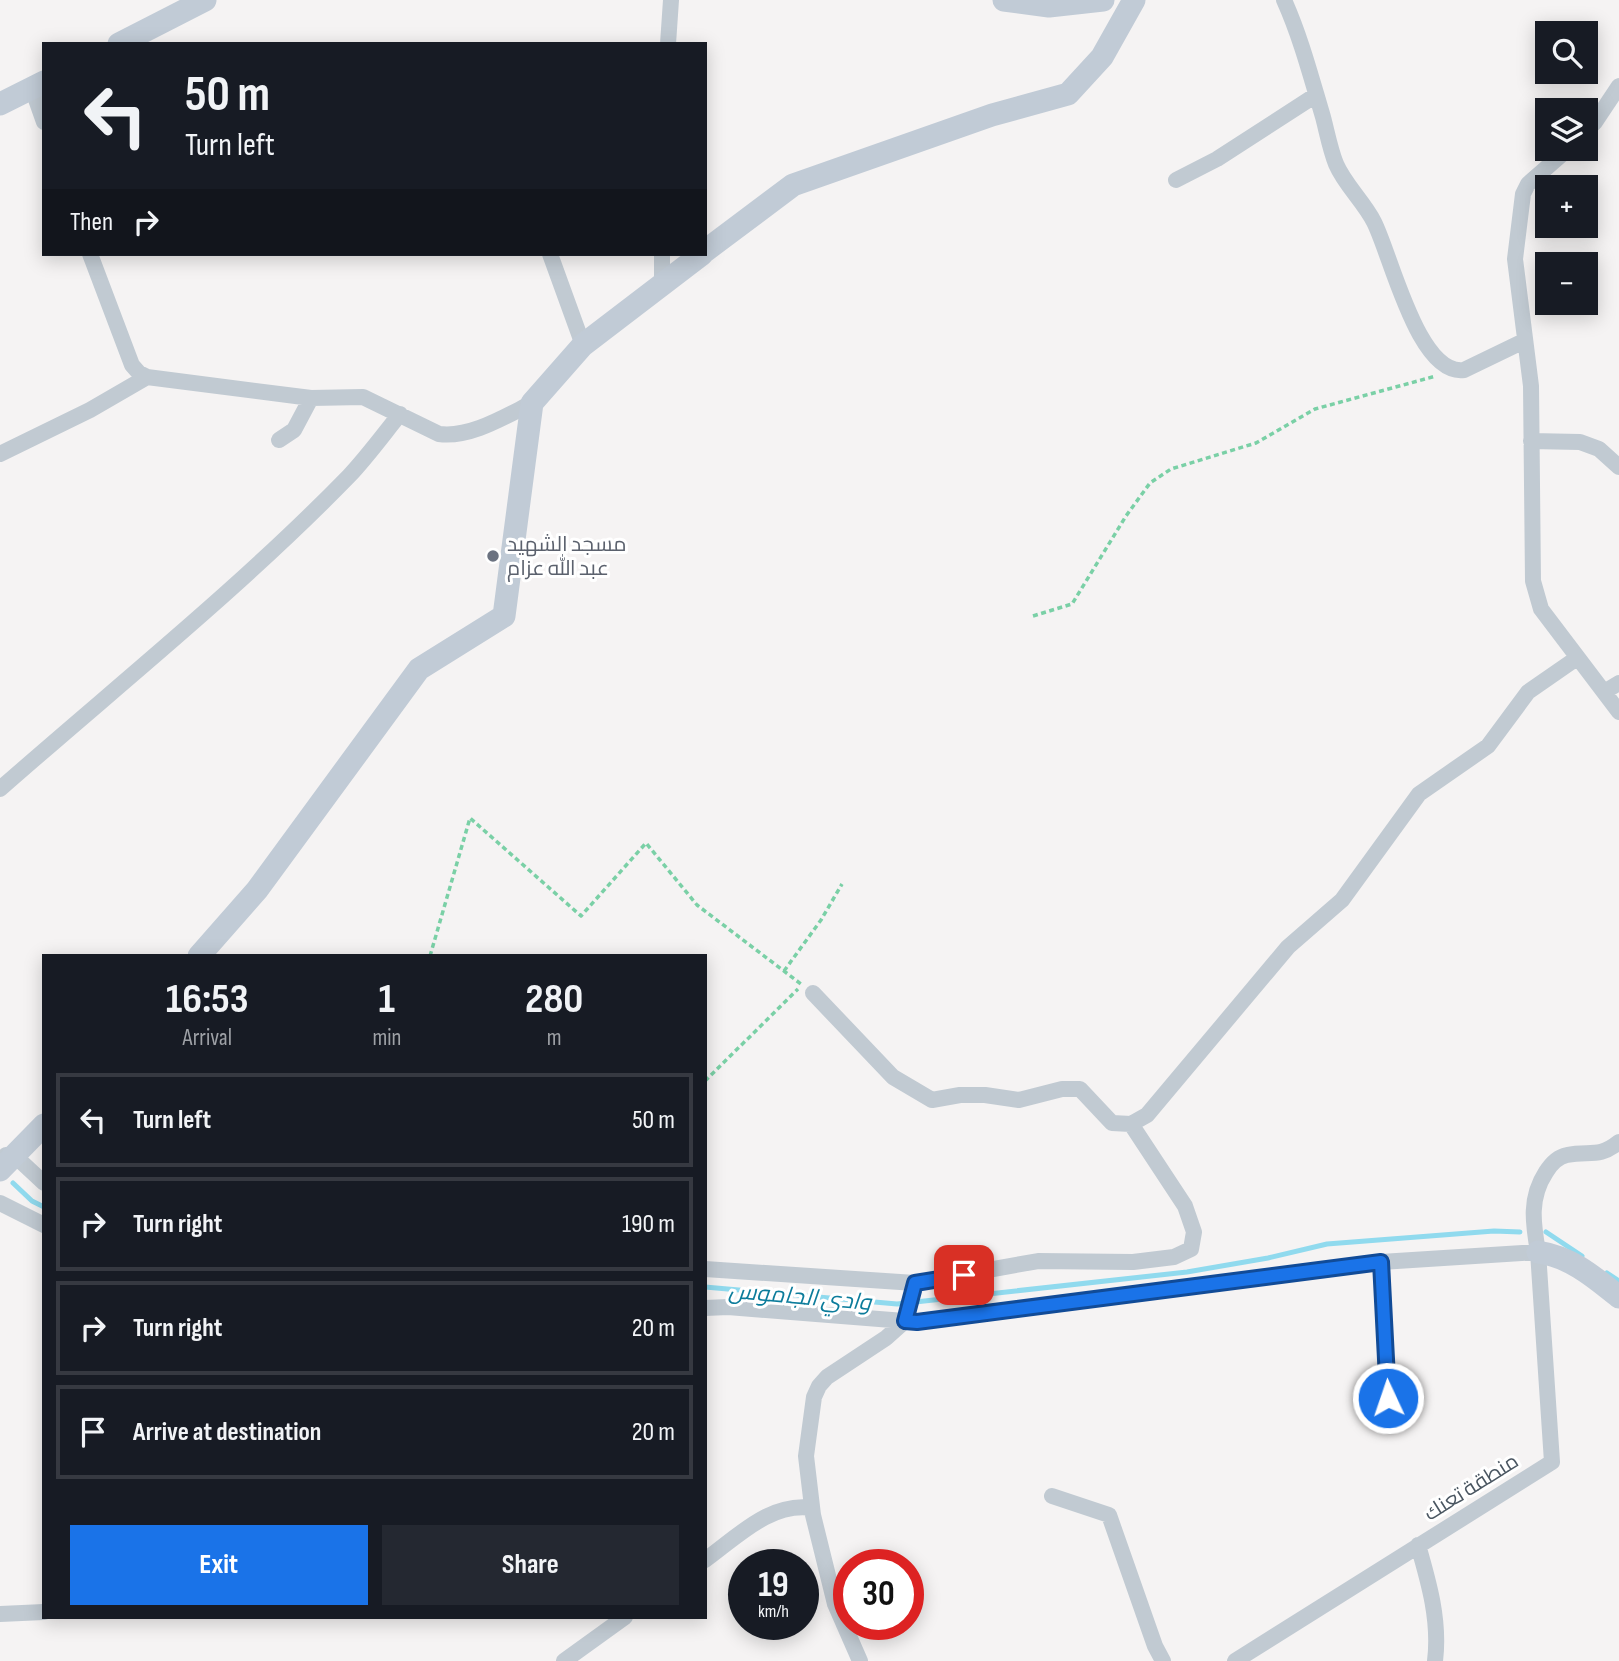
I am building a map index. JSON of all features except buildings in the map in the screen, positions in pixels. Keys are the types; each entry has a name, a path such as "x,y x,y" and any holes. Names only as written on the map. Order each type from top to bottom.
{"street":[{"path":"123,42 205,0"},
{"path":"668,42 671,0"},
{"path":"1003,0 1049,6 1103,0"},
{"path":"707,251 793,185 992,115 1068,94 1102,57 1134,0"},
{"path":"1284,0 1298,32 1337,165 1375,223 1403,301 1433,355 1445,368 1464,370 1524,341"},
{"path":"0,104 38,85 42,109"},
{"path":"1598,118 1619,86"},
{"path":"1176,180 1217,159 1316,95"},
{"path":"1554,161 1528,184 1523,194 1515,258 1531,386 1533,571 1536,595 1541,608 1619,712"},
{"path":"91,256 132,365 147,377 311,398 363,397 439,434 452,436 495,421 531,403 583,345 700,256"},
{"path":"551,256 583,345"},
{"path":"662,256 663,284"},
{"path":"0,454 90,411 147,377"},
{"path":"279,440 293,430 311,398"},
{"path":"201,954 257,890 419,669 504,617 531,403"},
{"path":"0,789 179,635 298,526 351,474 400,414"},
{"path":"1531,441 1580,442 1599,450 1619,467"},
{"path":"813,993 893,1077 932,1100 985,1094 1018,1100 1062,1089 1080,1089 1112,1123 1131,1124 1147,1115 1169,1092 1288,947 1342,900 1419,794 1488,747 1528,692 1577,658"},
{"path":"1604,692 1619,683"},
{"path":"707,1269 915,1283 1038,1261 1133,1262 1174,1258 1191,1249 1194,1232 1185,1206 1131,1124"},
{"path":"42,1127 5,1160 42,1182"},
{"path":"1538,1252 1533,1220 1535,1188 1551,1164 1571,1154 1594,1155 1604,1152 1619,1142"},
{"path":"0,1203 42,1224"},
{"path":"707,1308 728,1307 917,1322 1381,1262 1538,1252 1557,1255 1577,1264 1619,1297"},
{"name":"منطقة تعنك","path":"1235,1661 1552,1462 1538,1252"},
{"path":"1381,1262 1389,1426"},
{"path":"860,1661 835,1604 812,1508 806,1456 814,1397 818,1386 827,1377 886,1338 905,1321 915,1283"},
{"path":"1052,1496 1109,1515 1155,1646 1163,1661"},
{"path":"708,1555 770,1513 791,1507 812,1508"},
{"path":"1418,1545 1434,1602 1437,1644 1435,1661"},
{"path":"0,1614 42,1612"},
{"path":"564,1661 622,1619"}],"path":[{"path":"1033,617 1072,604 1126,516 1150,483 1171,469 1256,443 1315,409 1455,371"},
{"path":"431,954 470,818 581,916 646,844 697,905 802,985 707,1079"},
{"path":"784,971 821,920 842,884"}],"waterway":[{"name":"وادي الجاموس","path":"13,1183 32,1201 42,1206"},
{"name":"وادي الجاموس","path":"707,1287 897,1304 1187,1272 1268,1258 1327,1244 1494,1231 1520,1232"},
{"name":"وادي الجاموس","path":"1546,1232 1582,1256"},
{"name":"وادي الجاموس","path":"1607,1273 1619,1281"}],"place":[{"name":"مسجد الشهيد عبد الله عزام","path":"493,556"}],"route":[{"path":"964,1275 915,1283 905,1321 917,1322 1381,1262 1388,1398"}]}
